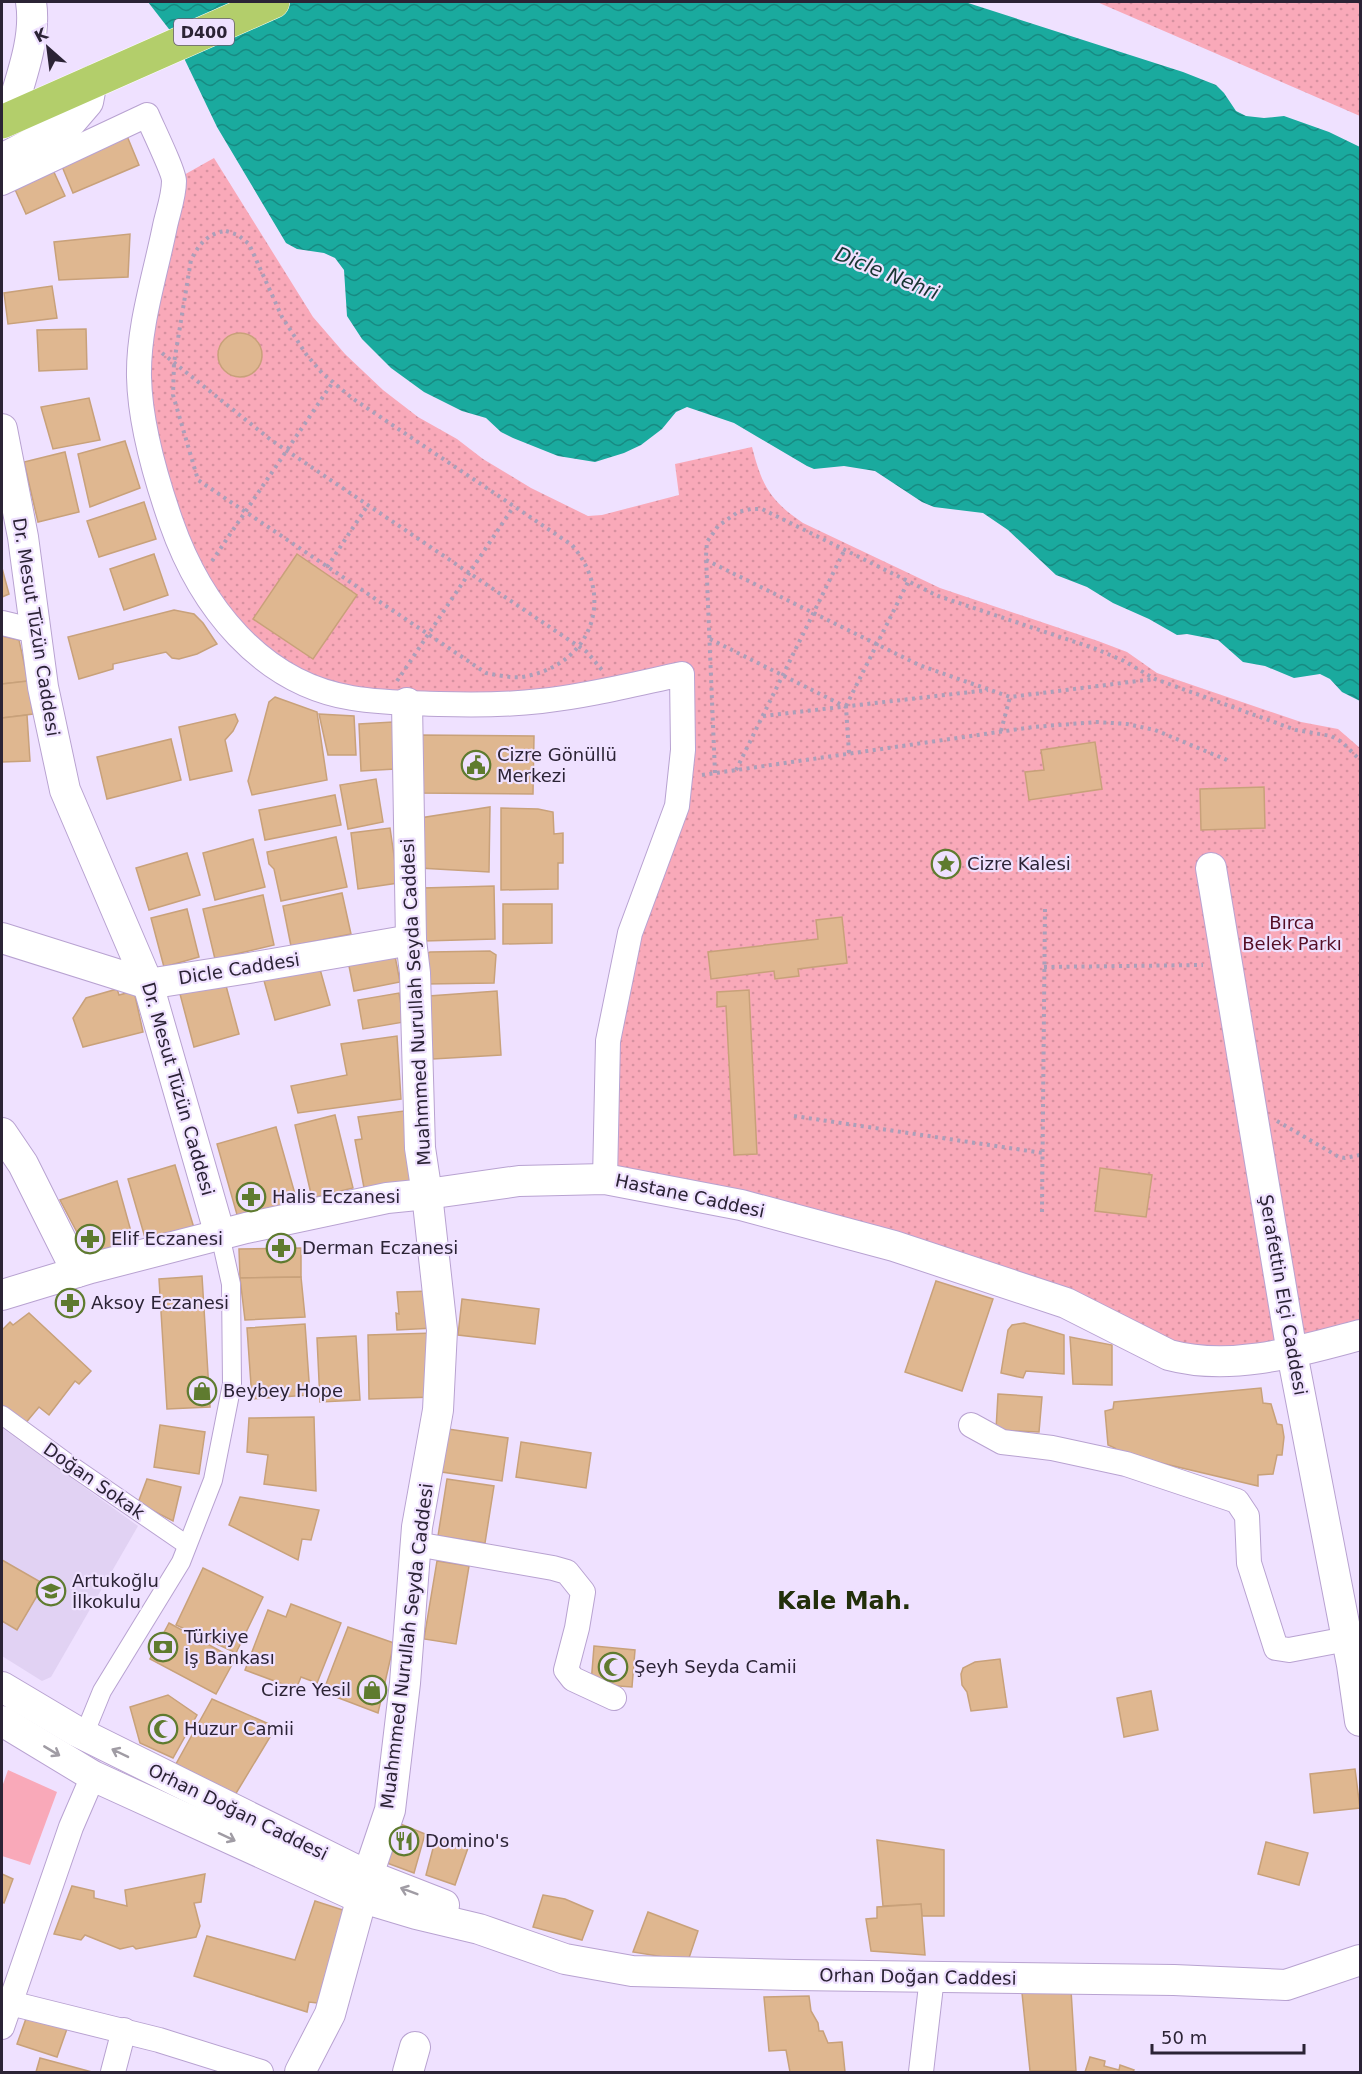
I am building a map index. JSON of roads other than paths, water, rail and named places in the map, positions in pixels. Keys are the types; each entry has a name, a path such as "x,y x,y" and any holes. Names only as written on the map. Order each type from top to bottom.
{"main road":[{"name":"D400","path":"5,121 273,2"}],"street":[{"path":"5,121 32,36 31,2"},
{"path":"2,159 70,123 88,102 93,81"},
{"path":"2,183 147,115 175,180 142,337 139,378 141,405 160,489 179,545 215,609 233,632 268,664 316,688 350,698 395,703 494,705 543,701 682,674 683,750 677,806 630,933 608,1041 605,1179"},
{"name":"Dr. Mesut Tüzün Caddesi","path":"2,429 23,537 43,687 65,790 148,984 220,1235 231,1284 232,1384 213,1480 181,1562 102,1691 84,1735"},
{"path":"2,623 35,631"},
{"name":"Muahmmed Nurullah Seyda Caddesi","path":"300,2073 330,2014 390,1810 405,1683 417,1527 438,1410 442,1330 420,1148 415,973 395,703"},
{"name":"Şerafettin Elçi Caddesi","path":"1211,868 1292,1353 1347,1639 1360,1721"},
{"name":"Dicle Caddesi","path":"2,938 148,984 411,939"},
{"path":"2,1133 23,1164 77,1272"},
{"name":"Hastane Caddesi","path":"2,1295 77,1272 220,1235 387,1198 519,1182 605,1179 741,1205 894,1246 1066,1303 1169,1355 1183,1359 1221,1361 1250,1359 1292,1353 1360,1335"},
{"name":"Doğan Sokak","path":"2,1415 188,1545"},
{"path":"971,1425 1002,1442 1052,1448 1126,1464 1237,1501 1247,1516 1249,1563 1276,1648 1289,1650 1347,1639"},
{"path":"416,1544 567,1572 583,1592 577,1628 566,1670 573,1679 614,1698"},
{"name":"Orhan Doğan Caddesi","path":"2,1687 84,1735 416,1914 478,1929 565,1959 632,1971 1174,1980 1287,1985 1360,1960"},
{"name":"Orhan Doğan Caddesi","path":"2,1721 93,1776 366,1887"},
{"path":"2,2027 71,1827 93,1776 84,1735"},
{"path":"921,2073 932,1977"},
{"path":"10,2003 124,2030 261,2073"},
{"path":"112,2073 124,2030"}],"water":[{"name":"Dicle Nehri","path":"148,2 965,2 1183,72 1216,85 1236,111 1246,116 1264,118 1284,116 1329,132 1360,147 1360,701 1342,692 1330,679 1320,674 1294,678 1265,666 1243,662 1218,640 1187,634 1177,635 1113,603 1087,587 1056,575 1008,530 983,513 934,507 922,502 875,471 844,466 814,469 734,423 687,407 676,412 662,429 641,445 595,462 558,456 513,438 501,432 486,418 462,411 424,392 391,368 362,339 347,316 344,270 335,258 324,253 297,249 286,243 217,127 172,33"}],"place":[{"name":"Cizre Gönüllü Merkezi","path":"476,765"},
{"name":"Cizre Kalesi","path":"946,864"},
{"name":"Halis Eczanesi","path":"251,1197"},
{"name":"Elif Eczanesi","path":"90,1239"},
{"name":"Derman Eczanesi","path":"281,1248"},
{"name":"Aksoy Eczanesi","path":"70,1303"},
{"name":"Beybey Hope","path":"202,1391"},
{"name":"Artukoğlu İlkokulu","path":"51,1591"},
{"name":"Türkiye İş Bankası","path":"163,1647"},
{"name":"Şeyh Seyda Camii","path":"613,1667"},
{"name":"Cizre Yesil","path":"372,1690"},
{"name":"Huzur Camii","path":"163,1729"},
{"name":"Domino's","path":"404,1841"}],"district":[{"name":"Kale Mah.","path":"844,1601"}],"park label":[{"name":"Bırca Belek Parkı","path":"1292,933"}]}
